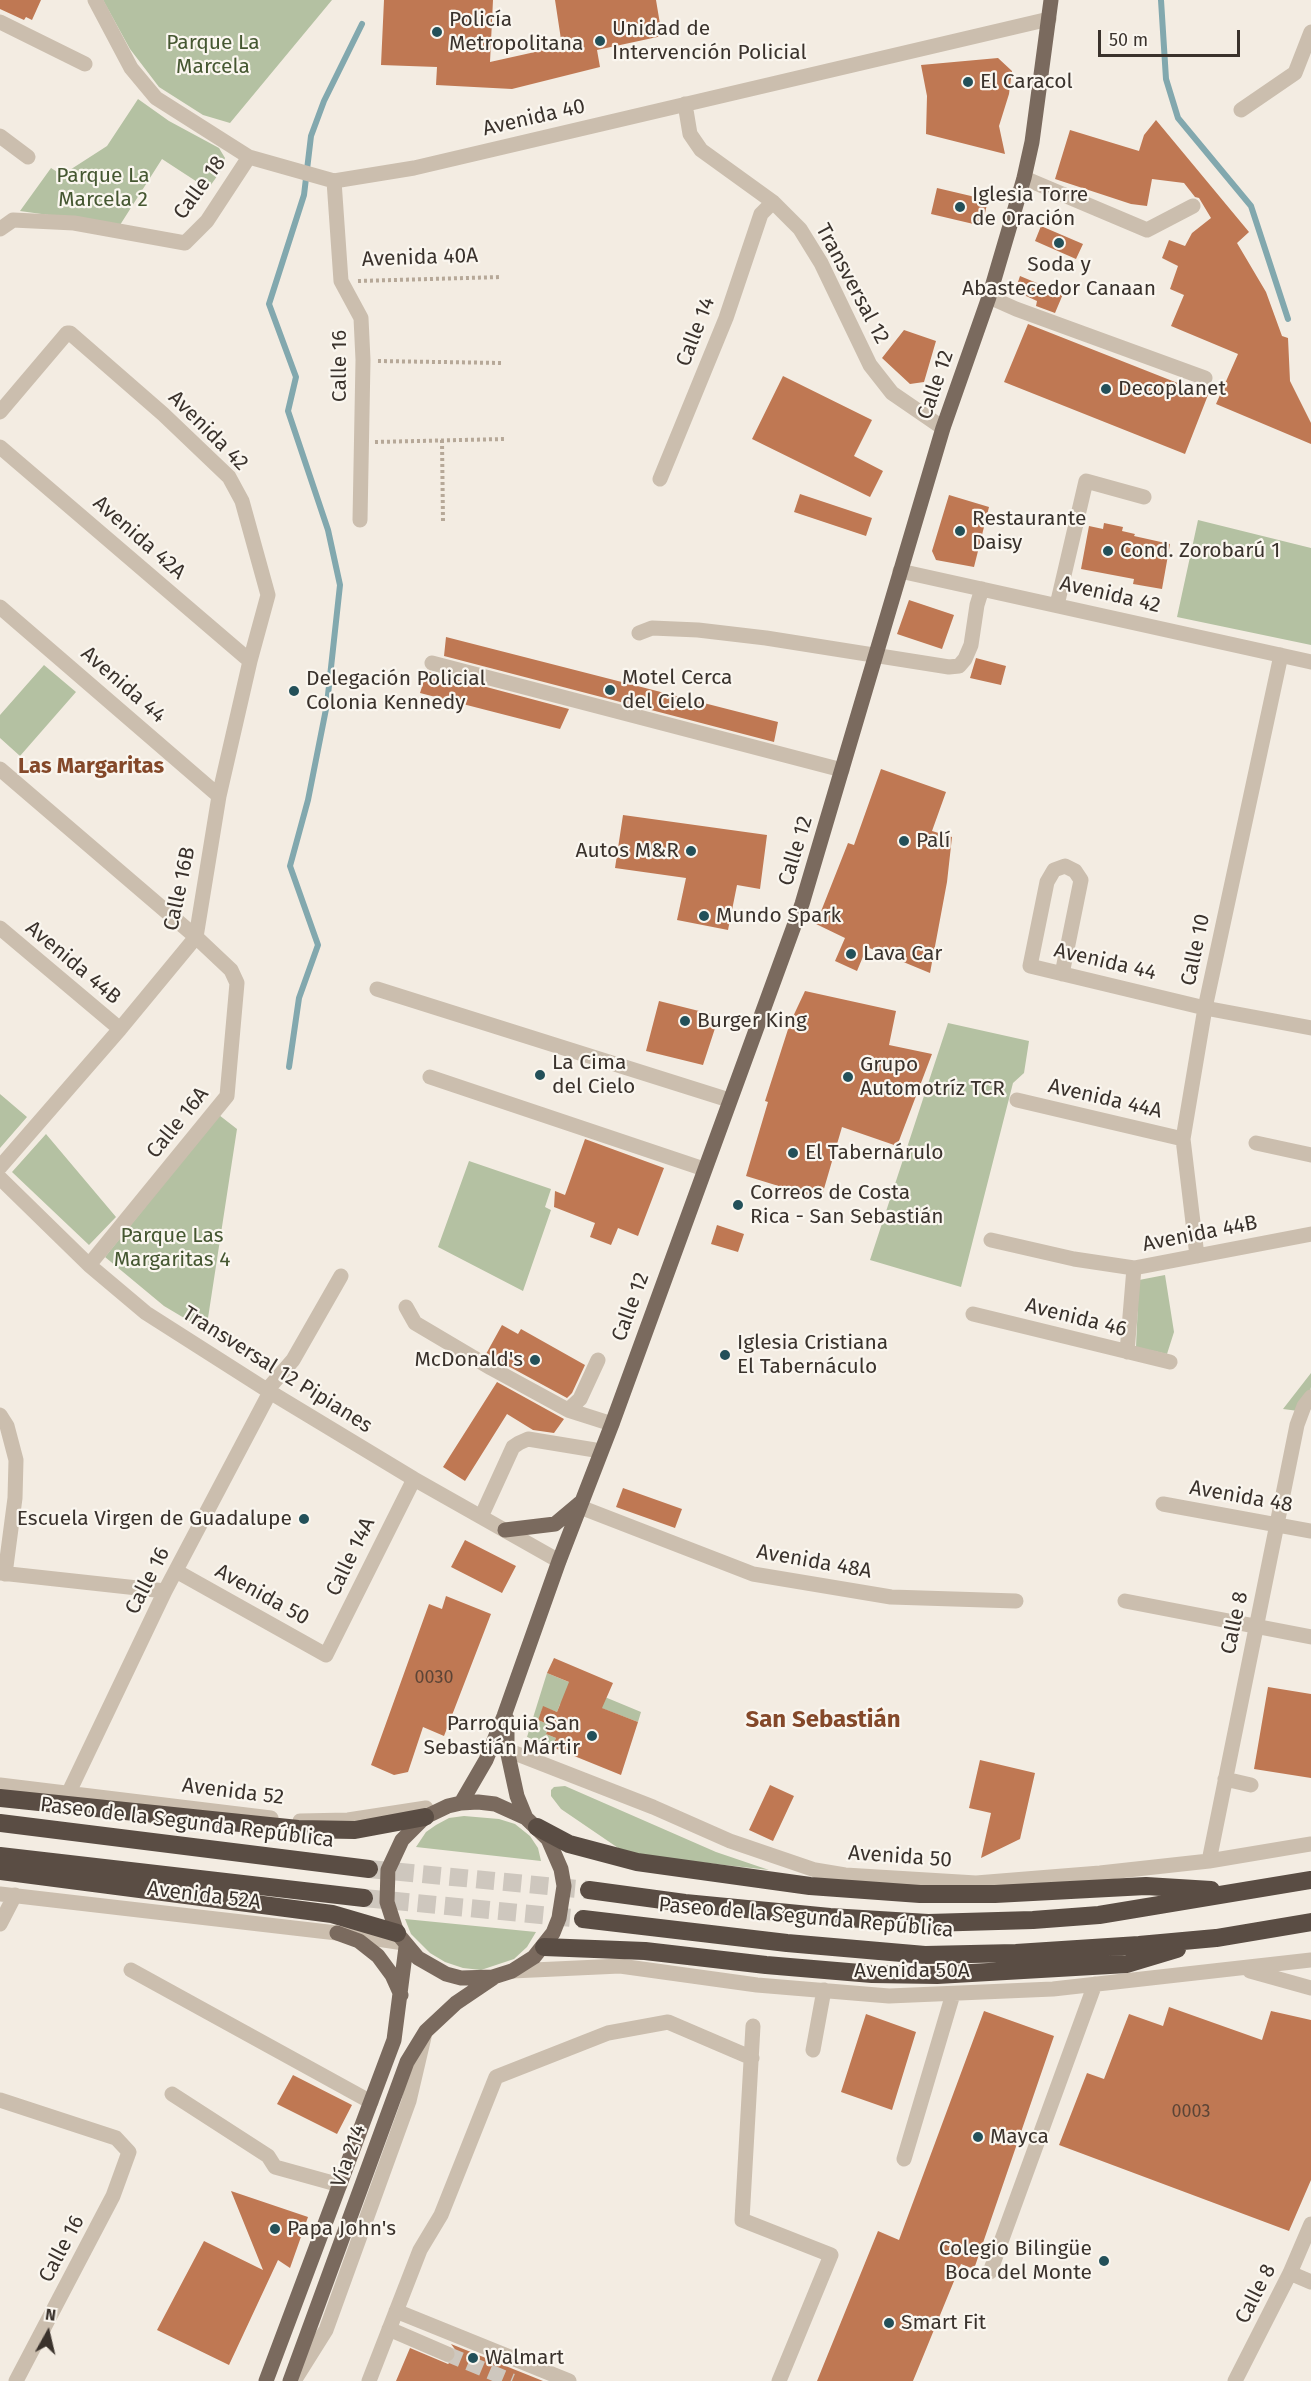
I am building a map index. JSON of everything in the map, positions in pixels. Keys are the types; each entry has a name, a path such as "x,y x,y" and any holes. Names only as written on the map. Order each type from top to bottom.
{"highway":[{"path":"0,1798 317,1830 355,1830 425,1817"},
{"path":"532,1822 569,1844 637,1862 810,1886 920,1894 995,1894 1146,1886 1242,1892"},
{"name":"Paseo de la Segunda República","path":"0,1823 369,1869"},
{"path":"0,1856 364,1898"},
{"path":"0,1871 332,1914 402,1941"},
{"name":"Paseo de la Segunda República","path":"589,1890 786,1913 928,1923 1033,1920 1099,1915 1311,1880"},
{"name":"Paseo de la Segunda República","path":"583,1919 788,1943 925,1954 1087,1949 1216,1938 1311,1922"},
{"path":"544,1947 645,1951 872,1974 937,1975 1127,1965 1216,1938"}],"main road":[{"name":"Calle 12","path":"461,1803 496,1739 559,1561 612,1424 802,904 900,571 944,428 989,297 1024,178 1032,142 1051,0"},
{"path":"505,1530 555,1524 581,1504"},
{"name":"Calle 12","path":"511,1693 506,1722 510,1774 532,1822"},
{"path":"461,1803 495,1804 532,1822 556,1854 564,1886 560,1918 544,1947 512,1971 493,1977 469,1978 446,1974 431,1968 402,1941 387,1902 388,1870 402,1840 425,1817 448,1806 461,1803"},
{"path":"337,1933 360,1941 378,1956 393,1974 401,1996"},
{"name":"Vía 214","path":"266,2381 394,2040 401,1996 402,1941"},
{"name":"Vía 214","path":"292,2381 407,2062 426,2031 456,2003 493,1977"}],"street":[{"name":"Avenida 40","path":"95,0 131,68 156,98 249,157 334,181 414,168 1049,19"},
{"path":"0,22 85,64"},
{"path":"1241,110 1294,73 1311,32"},
{"name":"Transversal 12","path":"685,104 690,134 701,150 772,202 800,229 821,263 870,365 892,393 944,428"},
{"path":"0,136 28,157"},
{"name":"Calle 18","path":"0,229 13,220 74,223 185,243 207,221 249,157"},
{"path":"1024,178 1147,230 1193,206"},
{"name":"Calle 16","path":"334,181 341,281 361,318 363,360 360,520"},
{"name":"Calle 14","path":"660,479 726,318 761,214 772,202"},
{"path":"989,297 1205,378"},
{"name":"Avenida 42","path":"0,412 68,332 163,414 230,477 242,501 268,592"},
{"name":"Avenida 42A","path":"0,447 250,662"},
{"path":"1057,605 1086,481 1144,497"},
{"name":"Avenida 42","path":"900,571 1311,662"},
{"path":"639,633 652,628 698,630 766,638 875,657 948,667 959,666 972,645 977,605 982,589"},
{"name":"Calle 16B","path":"0,1167 120,1029 196,937 219,796 268,592"},
{"name":"Avenida 44","path":"0,607 219,796"},
{"name":"Calle 10","path":"1197,1256 1183,1139 1205,1008 1281,655"},
{"path":"432,663 842,770"},
{"path":"0,769 196,937"},
{"name":"Avenida 44","path":"1062,974 1081,880 1075,871 1065,866 1054,870 1047,882 1030,966 1062,974 1205,1008 1311,1028"},
{"name":"Avenida 44B","path":"0,928 120,1029"},
{"name":"Calle 16A","path":"89,1264 227,1096 237,983 231,970 196,937"},
{"path":"377,989 729,1100"},
{"path":"430,1077 704,1169"},
{"name":"Avenida 44A","path":"1017,1100 1183,1139"},
{"path":"1256,1143 1311,1155"},
{"name":"Transversal 12 Pipianes","path":"0,1178 89,1264 146,1313 414,1479 559,1561"},
{"name":"Avenida 44B","path":"991,1240 1074,1259 1134,1268 1311,1234"},
{"path":"1127,1352 1134,1268"},
{"name":"Calle 16","path":"69,1792 165,1591 269,1391 293,1360 341,1276"},
{"path":"406,1307 415,1323 491,1368 568,1410 612,1424"},
{"name":"Avenida 46","path":"973,1314 1170,1362"},
{"path":"568,1410 580,1399 598,1360"},
{"name":"Calle 8","path":"1209,1861 1277,1524 1304,1427 1304,1406 1311,1397"},
{"path":"0,1415 7,1426 16,1460 15,1498 2,1573 165,1591"},
{"path":"481,1517 513,1447 519,1443 528,1439 602,1451"},
{"name":"Calle 14A","path":"326,1654 414,1479"},
{"name":"Avenida 48A","path":"581,1504 753,1574 891,1597 1016,1601"},
{"name":"Avenida 48","path":"1163,1504 1311,1531"},
{"name":"Avenida 50","path":"176,1571 326,1654"},
{"path":"1125,1601 1311,1637"},
{"name":"Avenida 50","path":"507,1750 653,1807 730,1841 815,1870 845,1875 976,1883 1209,1861 1311,1844"},
{"path":"1225,1779 1251,1785"},
{"name":"Avenida 52","path":"0,1785 299,1821 348,1820 461,1803"},
{"path":"0,1924 7,1894"},
{"name":"Avenida 52A","path":"7,1894 402,1941"},
{"name":"Avenida 50A","path":"512,1971 620,1966 757,1985 889,1996 1053,1989 1311,1960"},
{"path":"1241,1968 1311,1988"},
{"path":"131,1970 371,2102"},
{"path":"990,2272 1095,1984"},
{"path":"813,2050 824,1990"},
{"path":"904,2159 953,1994"},
{"path":"369,2381 420,2250 441,2215 496,2077 608,2033 668,2022 752,2058"},
{"path":"753,2026 742,2220 831,2255 779,2381"},
{"path":"172,2094 268,2156 275,2167 340,2185"},
{"name":"Calle 16","path":"0,2100 116,2138 129,2152 121,2178 16,2381"},
{"name":"Calle 8","path":"1235,2381 1290,2273 1311,2223"},
{"path":"1290,2273 1311,2282"},
{"path":"396,2311 569,2381"},
{"path":"389,2329 447,2354"}],"path":[{"name":"Avenida 40A","path":"341,281 501,277"},
{"path":"363,360 501,363"},
{"path":"360,442 504,439"},
{"path":"442,440 443,521"}],"green space":[{"name":"Parque La Marcela","path":"103,0 332,0 230,123 203,115 159,87 130,49"},
{"name":"Parque La Marcela 2","path":"138,99 169,121 219,148 225,158 220,172 208,189 162,159 120,225 20,211 51,168 62,175 107,146"},
{"path":"1198,520 1311,548 1311,645 1177,617"},
{"path":"44,665 76,692 20,756 0,738 0,715"},
{"path":"948,1023 1029,1041 1024,1073 1013,1083 961,1287 870,1260"},
{"path":"0,1094 27,1117 0,1148"},
{"name":"Parque Las Margaritas 4","path":"219,1115 237,1129 206,1331 164,1306 105,1257"},
{"path":"46,1134 116,1217 89,1245 12,1172"},
{"path":"469,1161 551,1189 545,1207 551,1210 523,1291 438,1247"},
{"path":"1165,1275 1174,1332 1167,1354 1136,1347 1139,1280"},
{"path":"1311,1373 1306,1412 1283,1409"},
{"path":"547,1673 641,1712 638,1722 575,1698 560,1704 557,1712 543,1707 538,1720 550,1725 546,1734 556,1738 552,1747 527,1737"},
{"path":"565,1786 716,1852 769,1870 627,1854 561,1809 551,1796 551,1790 554,1787"},
{"path":"464,1816 499,1819 515,1824 530,1836 538,1848 541,1861 416,1847 426,1832 436,1825 449,1818"},
{"path":"405,1919 536,1932 527,1947 514,1959 481,1970 463,1968 445,1962 430,1953 411,1934"}],"building":[{"path":"0,0 41,0 32,20 26,17 24,20 0,9"},
{"path":"384,0 493,0 490,62 562,46 555,0 656,0 662,36 597,50 600,67 512,89 436,85 437,67 381,65"},
{"path":"998,58 1012,71 1009,94 999,126 1005,154 926,134 927,96 921,65"},
{"path":"1156,120 1249,232 1237,243 1266,292 1282,336 1288,338 1290,381 1311,423 1311,444 1216,404 1238,354 1171,326 1184,295 1170,289 1178,266 1162,258 1169,240 1185,246 1192,233 1211,218 1199,198 1195,197 1184,183 1152,179 1147,206 1131,204 1055,179 1070,130 1139,151 1144,135"},
{"name":"Iglesia Torre de Oración","path":"937,188 988,200 982,226 931,214"},
{"name":"Soda y Abastecedor Canaan","path":"1041,226 1083,244 1076,259 1035,241"},
{"path":"1020,276 1063,294 1055,313 1036,306 1037,301 1015,291"},
{"name":"Decoplanet","path":"1028,324 1208,395 1185,454 1004,382"},
{"path":"904,330 936,341 924,382 910,384 882,358"},
{"path":"783,376 872,420 854,456 883,471 870,497 752,439"},
{"path":"800,494 872,518 866,536 794,512"},
{"name":"Restaurante Daisy","path":"949,495 989,507 974,567 936,560 932,551"},
{"path":"1104,523 1123,527 1122,531 1135,534 1134,536 1170,544 1162,589 1133,584 1134,579 1081,569 1089,526 1103,529"},
{"path":"909,600 954,615 942,649 897,634"},
{"name":"Motel Cerca del Cielo","path":"446,637 778,722 774,742 444,656"},
{"path":"976,658 1006,666 1001,685 970,678"},
{"name":"Motel Cerca del Cielo","path":"427,671 569,709 560,729 420,693"},
{"path":"881,769 946,792 932,831 952,837 947,882 930,973 867,947 857,971 835,961 845,938 816,924 848,843 854,845"},
{"name":"Autos M&R","path":"623,815 767,835 760,889 737,885 728,930 677,920 686,878 615,868"},
{"path":"805,991 896,1011 889,1045 932,1054 897,1146 842,1127 821,1199 746,1176 768,1102 765,1101 790,1023"},
{"path":"659,1001 719,1016 703,1065 646,1051"},
{"path":"585,1139 664,1168 638,1236 618,1228 611,1245 590,1237 595,1223 554,1207 555,1191 565,1195"},
{"path":"717,1225 744,1234 738,1252 711,1244"},
{"name":"McDonald's","path":"502,1325 518,1334 521,1329 585,1365 572,1393 567,1398 486,1354"},
{"path":"497,1382 564,1419 554,1433 533,1430 507,1414 465,1481 443,1467"},
{"path":"623,1488 682,1509 675,1528 616,1507"},
{"path":"465,1540 516,1566 502,1593 451,1567"},
{"path":"446,1596 491,1614 444,1736 423,1727 408,1772 394,1775 371,1765 429,1604 442,1609"},
{"name":"Parroquia San Sebastián Mártir","path":"554,1658 613,1683 602,1708 638,1722 621,1775 552,1747 556,1738 546,1734 550,1725 538,1720 543,1706 557,1712 569,1682 547,1673"},
{"path":"1268,1687 1311,1694 1311,1778 1254,1769"},
{"path":"980,1760 1035,1773 1020,1839 981,1858 991,1813 969,1808"},
{"path":"770,1785 794,1796 773,1841 749,1830"},
{"path":"1169,2007 1262,2040 1271,2011 1311,2020 1311,2180 1289,2231 1059,2145 1087,2073 1104,2079 1129,2014 1163,2026"},
{"path":"984,2011 1054,2036 974,2269 961,2264 913,2381 817,2381 878,2231 899,2240"},
{"path":"866,2014 916,2032 892,2110 841,2092"},
{"path":"293,2075 352,2105 337,2134 277,2104"},
{"path":"231,2191 308,2217 290,2268 278,2260 229,2365 157,2330 204,2241 263,2270"},
{"name":"Walmart","path":"451,2344 543,2381 396,2381 410,2348 448,2364 456,2357 457,2352"}],"waterway":[{"path":"1161,0 1166,79 1178,118 1251,206 1288,319"},
{"path":"289,1067 299,998 318,945 290,866 308,800 327,704 340,585 328,530 288,411 296,377 269,304 304,195 311,136 324,101 362,24"}],"tunnel":[{"path":"369,1869 589,1890"},
{"path":"364,1898 583,1919"},
{"path":"447,2354 512,2381"}],"place":[{"name":"Policía Metropolitana","path":"437,32"},
{"name":"Unidad de Intervención Policial","path":"600,41"},
{"name":"El Caracol","path":"968,82"},
{"name":"Iglesia Torre de Oración","path":"960,207"},
{"name":"Soda y Abastecedor Canaan","path":"1059,243"},
{"name":"Decoplanet","path":"1106,389"},
{"name":"Restaurante Daisy","path":"960,531"},
{"name":"Cond. Zorobarú 1","path":"1108,551"},
{"name":"Motel Cerca del Cielo","path":"610,690"},
{"name":"Delegación Policial Colonia Kennedy","path":"294,691"},
{"name":"Palí","path":"904,841"},
{"name":"Autos M&R","path":"691,851"},
{"name":"Mundo Spark","path":"704,916"},
{"name":"Lava Car","path":"851,954"},
{"name":"Burger King","path":"685,1021"},
{"name":"La Cima del Cielo","path":"540,1075"},
{"name":"Grupo Automotríz TCR","path":"848,1077"},
{"name":"El Tabernárulo","path":"793,1153"},
{"name":"Correos de Costa Rica - San Sebastián","path":"738,1205"},
{"name":"Iglesia Cristiana El Tabernáculo","path":"725,1355"},
{"name":"McDonald's","path":"535,1360"},
{"name":"Escuela Virgen de Guadalupe","path":"304,1519"},
{"name":"Parroquia San Sebastián Mártir","path":"592,1736"},
{"name":"Mayca","path":"978,2137"},
{"name":"Papa John's","path":"275,2229"},
{"name":"Colegio Bilingüe Boca del Monte","path":"1104,2261"},
{"name":"Smart Fit","path":"889,2323"},
{"name":"Walmart","path":"473,2358"}],"district":[{"name":"Las Margaritas","path":"91,767"},
{"name":"San Sebastián","path":"823,1720"}]}
